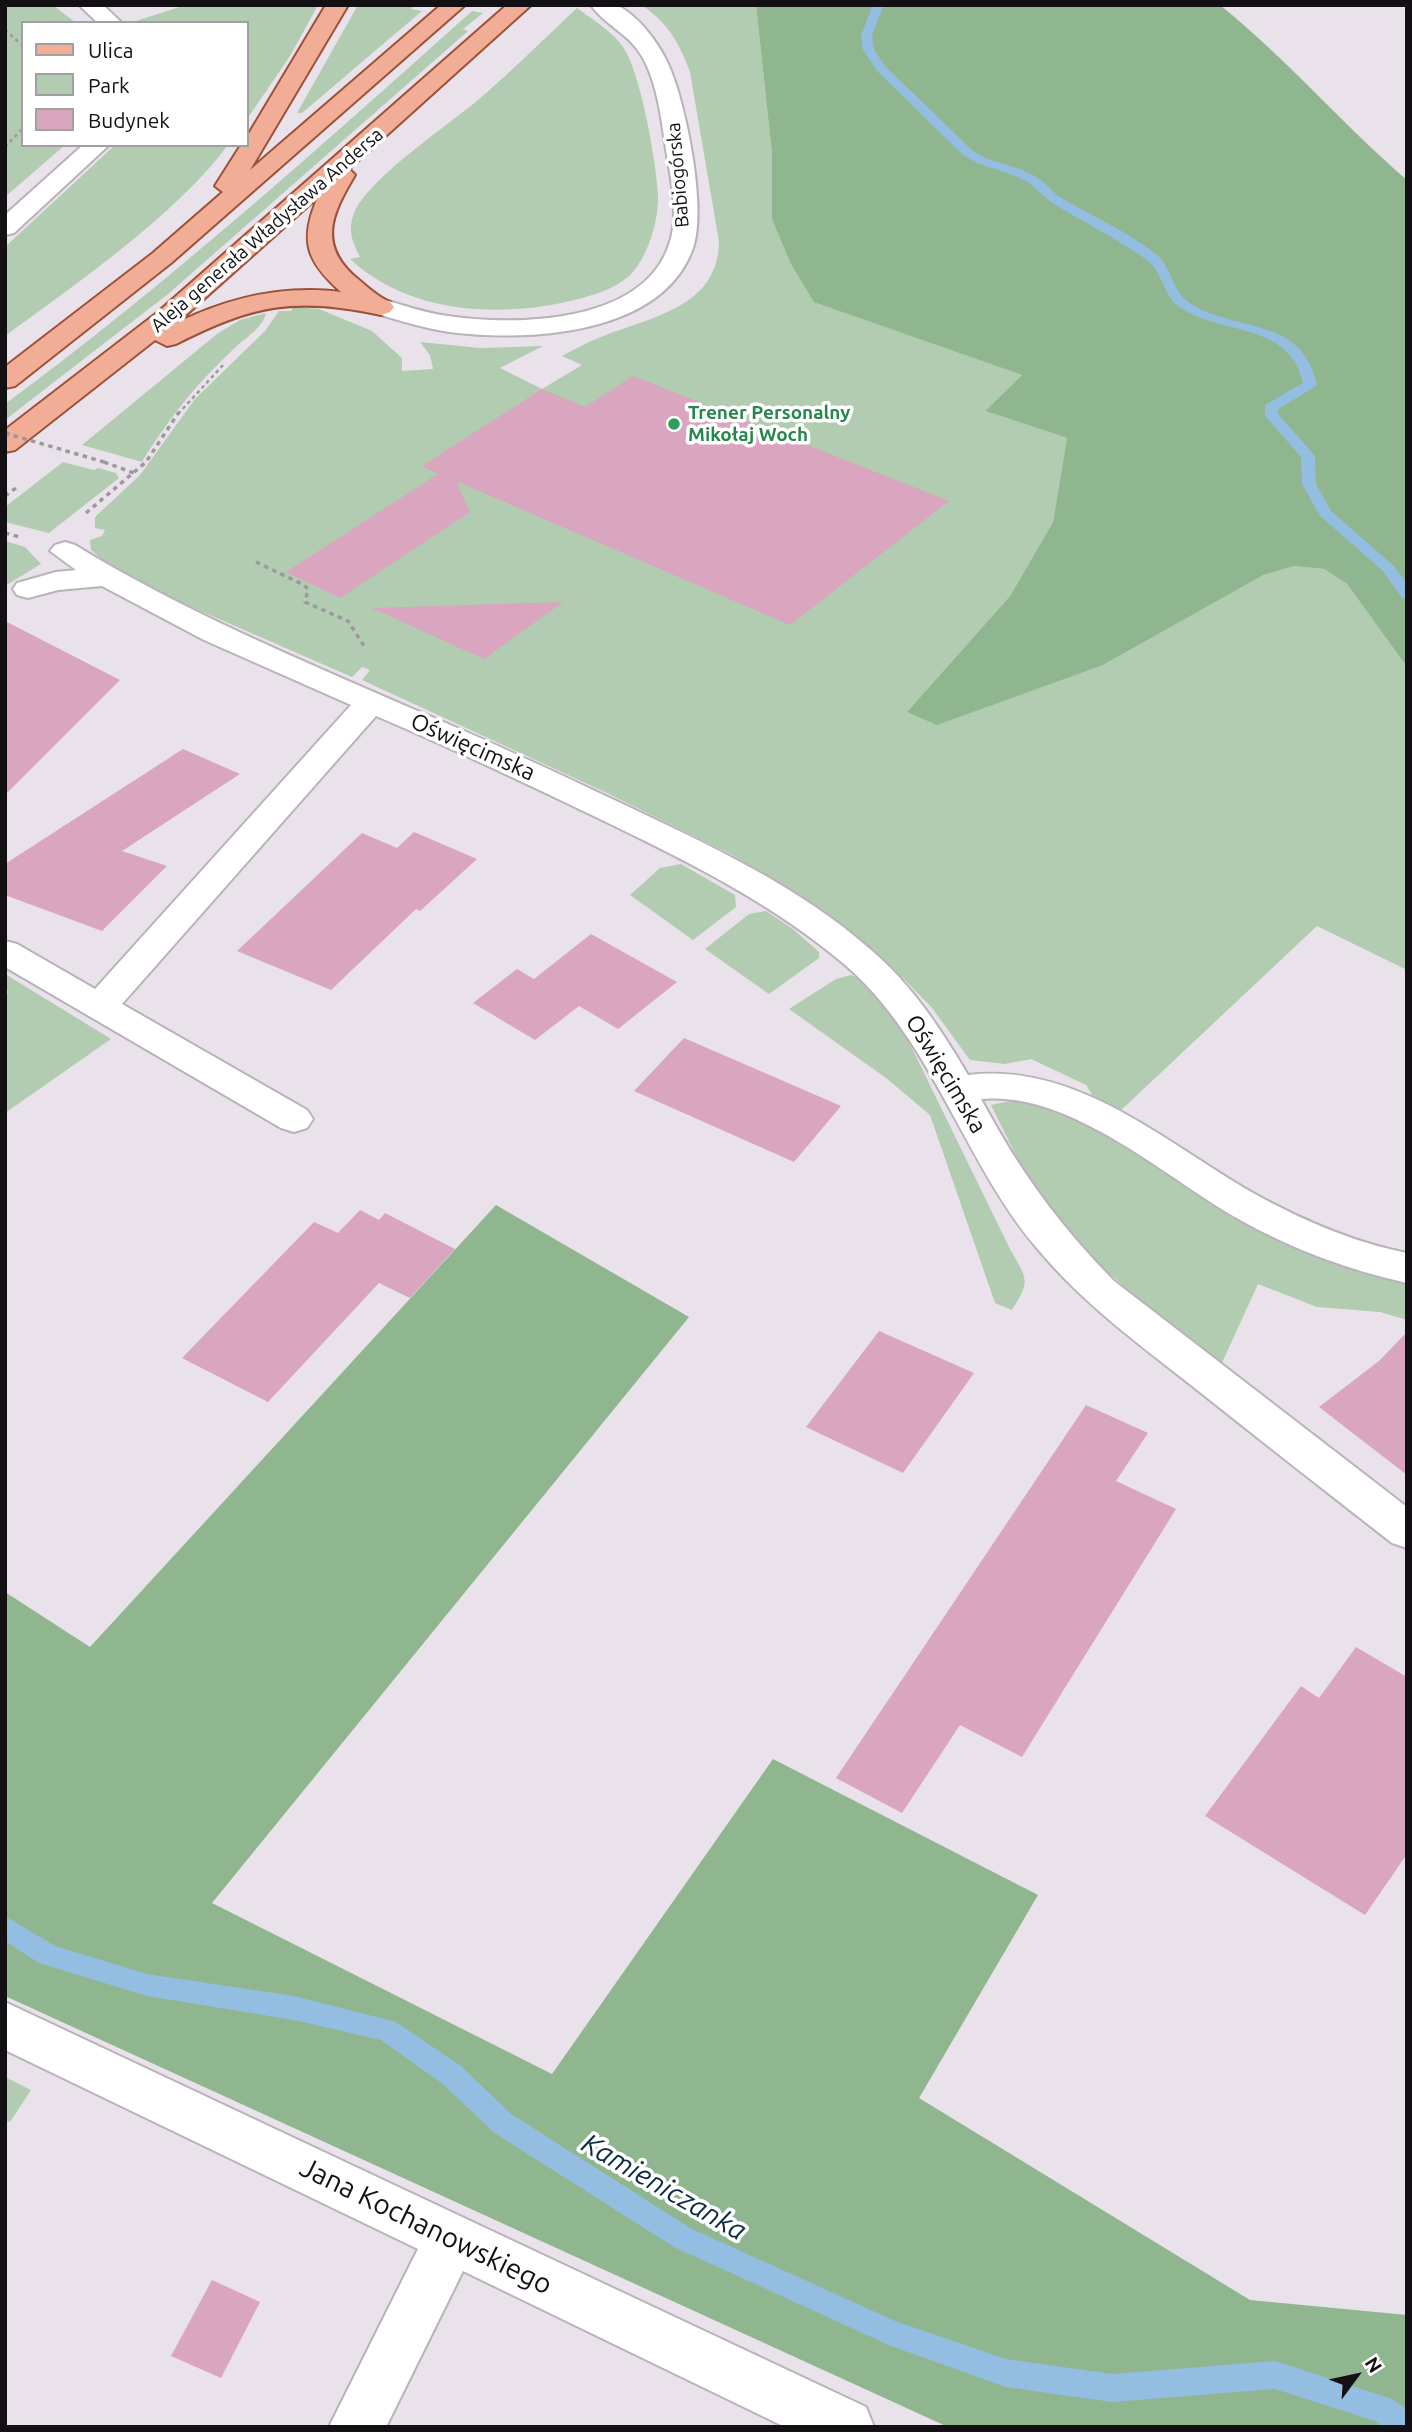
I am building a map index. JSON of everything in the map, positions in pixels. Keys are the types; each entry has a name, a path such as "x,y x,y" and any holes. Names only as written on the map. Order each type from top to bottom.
{"main road":[{"path":"204,221 278,107 337,5"},
{"name":"Aleja generała Władysława Andersa","path":"5,444 106,369 240,256 520,5"},
{"path":"5,380 104,305 453,6"},
{"path":"377,133 331,193 317,228 317,239 333,270 381,307"},
{"path":"106,369 211,315 255,300 317,296 381,307"}],"street":[{"path":"90,5 109,21"},
{"name":"Babiogórska","path":"381,307 449,324 526,327 572,322 603,314 638,299 664,279 680,250 685,223 680,159 666,80 650,47 637,32 603,5"},
{"path":"5,228 95,147"},
{"name":"Oświęcimska","path":"65,551 105,577 208,629 689,849 761,889 850,951 903,1003 933,1043 1003,1173 1033,1220 1100,1292 1407,1531"},
{"path":"28,589 56,580 105,577"},
{"path":"100,1006 358,697"},
{"path":"5,952 294,1119"},
{"path":"960,1089 991,1084 1026,1088 1057,1098 1112,1125 1241,1203 1310,1240 1407,1268"},
{"name":"Jana Kochanowskiego","path":"5,2025 846,2427"},
{"path":"357,2427 452,2238"}],"path":[{"path":"5,30 21,44"},
{"path":"5,147 21,130"},
{"path":"5,433 135,473"},
{"path":"256,562 304,585 308,589 305,602 348,621 373,660 358,697"}],"green space":[{"path":"5,5 53,5 73,21 21,21 21,147 63,147 5,197"},
{"path":"186,5 318,5 290,56 248,118 248,21 136,21"},
{"path":"358,5 414,5 411,9 422,11 302,113 297,113"},
{"path":"641,5 756,5 772,154 772,219 814,301 1022,375 985,411 1067,438 1053,522 1010,596 908,711 1103,665 1263,574 1294,566 1324,569 1347,584 1407,667 1407,970 1317,926 1118,1113 1096,1101 1086,1085 1031,1059 1005,1064 970,1060 932,1008 905,980 824,915 734,856 607,793 362,680 370,670 362,667 352,677 180,602 103,560 91,550 90,540 102,536 105,530 95,528 95,517 140,475 195,399 265,331 279,311 291,311 294,307 319,309 372,331 402,358 402,371 433,369 430,355 420,342 480,348 543,346 500,368 542,389 582,365 562,356 596,339 660,316 694,296 707,282 716,264 719,242 690,72 672,34 658,18"},
{"path":"756,5 1220,5 1268,47 1407,180 1407,667 1347,584 1324,569 1294,566 1263,575 1103,665 937,725 907,712 1010,596 1053,522 1067,438 985,411 1022,375 814,302 791,264 772,219 772,154"},
{"path":"577,8 610,32 625,50 637,79 647,119 657,179 658,204 648,246 632,273 611,288 570,301 513,309 483,309 454,307 398,291 373,277 350,259 360,257 351,224 364,197 393,167 491,89"},
{"path":"472,11 483,13 463,29 468,31 168,294 5,420 5,404 185,262"},
{"path":"113,147 226,147 181,197 124,247 5,336 5,247"},
{"path":"266,313 258,327 197,386 163,429 142,462 82,445 217,334 240,320"},
{"path":"63,462 116,473 119,478 49,533 5,522 5,507"},
{"path":"5,541 25,547 41,564 5,586"},
{"path":"681,864 735,895 736,907 693,940 630,895 660,868"},
{"path":"766,911 793,929 819,952 819,958 769,994 705,949 749,914"},
{"path":"5,974 111,1039 5,1113 5,995 9,992 5,989"},
{"path":"851,975 860,979 904,1032 1021,1268 1024,1286 1012,1310 995,1303 930,1115 886,1078 789,1009 836,979"},
{"path":"1015,1100 1042,1105 1105,1130 1407,1279 1407,1320 1380,1312 1317,1307 1258,1284 1221,1365 1112,1276 1054,1216 1027,1176 991,1105"},
{"path":"496,1205 689,1317 212,1903 552,2074 773,1759 1038,1895 919,2098 1250,2300 1407,2315 1407,2427 948,2427 5,1996 5,1592 90,1647"},
{"path":"5,2077 31,2090 10,2122 5,2120"}],"building":[{"path":"633,376 949,501 790,625 456,481 470,512 340,598 286,572 438,474 422,466 542,389 585,407"},
{"path":"563,602 484,659 372,608"},
{"path":"5,621 120,680 5,795"},
{"path":"183,749 240,774 122,851 167,866 102,931 5,895 5,864"},
{"path":"414,832 477,859 420,911 416,909 331,990 237,951 362,833 397,848"},
{"path":"591,934 677,982 618,1029 579,1006 535,1040 473,1003 517,969 534,979"},
{"path":"684,1038 841,1106 794,1162 634,1091"},
{"path":"360,1210 379,1220 385,1213 455,1249 410,1298 379,1283 268,1402 182,1358 314,1222 338,1233"},
{"path":"879,1331 974,1373 903,1473 806,1427"},
{"path":"1407,1332 1407,1475 1319,1407 1379,1361"},
{"path":"1086,1405 1148,1433 1116,1481 1176,1509 1022,1757 960,1725 902,1813 836,1778"},
{"path":"1356,1647 1407,1677 1407,1854 1365,1915 1205,1816 1301,1686 1319,1698"},
{"path":"212,2280 260,2302 221,2378 171,2356"}],"waterway":[{"path":"879,5 866,35 874,60 967,152 985,162 1034,180 1052,197 1154,259 1175,297 1187,307 1203,315 1280,339 1295,350 1306,365 1310,385 1270,408 1272,416 1308,456 1309,484 1325,513 1388,568 1407,595"},
{"name":"Kamieniczanka","path":"5,1927 48,1955 147,1985 294,2008 387,2030 452,2075 502,2123 683,2238 891,2333 1006,2373 1112,2388 1275,2375 1382,2409 1407,2425"}],"place":[{"name":"Trener Personalny Mikołaj Woch","path":"674,424"}]}
